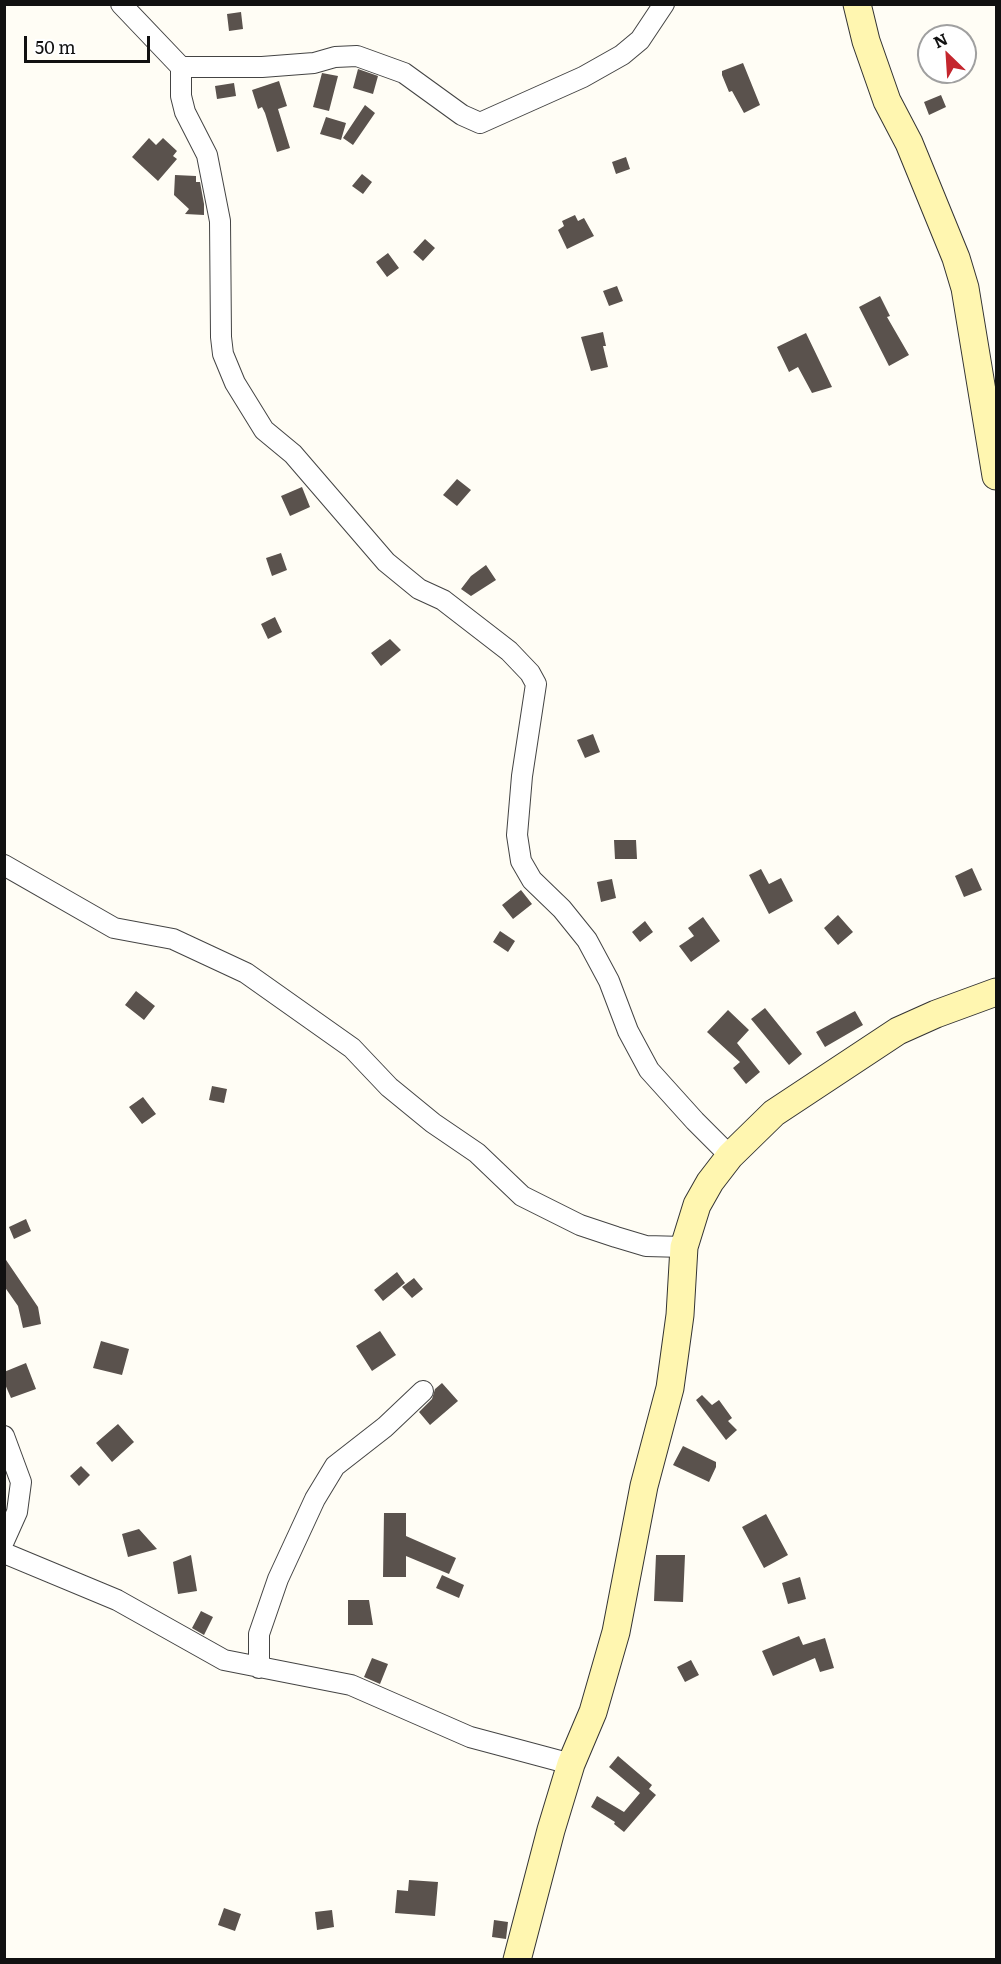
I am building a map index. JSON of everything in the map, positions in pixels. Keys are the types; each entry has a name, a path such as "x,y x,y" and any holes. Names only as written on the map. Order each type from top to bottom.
{"street":[{"path":"121,4 181,67 181,96 185,112 207,155 220,221 220,338 223,354 235,383 264,430 293,454 386,562 419,589 443,600 509,651 530,673 536,684 522,776 517,835 521,861 532,880 562,909 587,940 609,981 628,1030 649,1070 730,1156"},
{"path":"181,67 262,67 314,63 335,57 357,56 404,73 462,116 484,123 583,77 622,56 640,40 664,4"},
{"path":"857,4 866,41 887,101 909,143 956,258 965,288 996,476"},
{"path":"4,865 114,928 173,939 246,973 352,1048 389,1087 433,1123 477,1153 522,1196 580,1225 616,1237 646,1246 684,1247"},
{"path":"517,1959 551,1830 571,1764 593,1712 616,1632 644,1486 670,1388 680,1316 684,1247 697,1205 710,1182 730,1156 774,1113 898,1031 996,992"},
{"path":"259,1668 259,1634 278,1579 315,1499 335,1466 385,1427 423,1391"},
{"path":"4,1436 21,1482 17,1512 4,1541"},
{"path":"4,1553 117,1600 224,1660 351,1685 470,1737 571,1764"}],"building":[{"path":"241,12 243,29 229,31 227,14"},
{"path":"743,63 760,105 744,113 732,91 729,92 722,75 722,71"},
{"path":"358,69 378,76 373,94 353,88"},
{"path":"322,73 338,76 329,111 313,107"},
{"path":"279,81 287,106 278,109 290,148 277,152 265,113 262,107 258,109 252,90"},
{"path":"234,83 236,96 217,99 215,86"},
{"path":"941,95 946,107 929,115 924,102"},
{"path":"365,105 375,113 353,145 343,138"},
{"path":"326,117 346,123 341,140 320,134"},
{"path":"149,138 156,145 163,138 177,151 173,156 177,159 158,181 132,157"},
{"path":"626,157 630,169 616,174 612,162"},
{"path":"362,174 372,182 363,194 352,186"},
{"path":"175,175 196,176 196,182 200,182 204,215 185,214 189,209 174,195"},
{"path":"575,215 578,221 584,218 594,236 567,249 558,230 564,226 562,221"},
{"path":"425,239 435,248 423,261 413,252"},
{"path":"388,253 399,268 387,277 376,262"},
{"path":"617,286 623,301 609,306 603,291"},
{"path":"880,296 890,316 887,317 909,355 889,366 859,307"},
{"path":"603,332 606,346 603,346 608,367 591,371 581,337"},
{"path":"806,333 832,387 812,393 798,367 789,372 777,347"},
{"path":"457,479 471,490 457,506 443,495"},
{"path":"302,487 310,507 290,516 281,496"},
{"path":"281,553 287,570 272,576 266,558"},
{"path":"486,565 496,580 471,596 461,589 471,576"},
{"path":"275,617 282,632 268,639 261,624"},
{"path":"390,639 401,650 381,666 371,653"},
{"path":"593,734 600,752 585,758 577,740"},
{"path":"614,840 636,840 637,859 615,859"},
{"path":"972,868 982,890 964,897 955,876"},
{"path":"761,869 769,884 781,878 793,901 769,914 749,875"},
{"path":"612,879 616,898 601,902 597,882"},
{"path":"521,890 532,904 513,919 502,905"},
{"path":"838,915 853,932 838,945 824,928"},
{"path":"703,917 720,941 691,962 679,946 694,936 688,928"},
{"path":"645,921 653,932 640,942 632,932"},
{"path":"500,931 515,941 508,952 493,942"},
{"path":"136,991 155,1006 144,1020 125,1005"},
{"path":"765,1008 802,1054 789,1065 751,1019"},
{"path":"728,1010 749,1030 737,1043 760,1072 746,1084 733,1068 740,1062 707,1032"},
{"path":"855,1011 863,1025 825,1047 816,1032"},
{"path":"212,1086 227,1089 224,1103 209,1100"},
{"path":"143,1097 156,1114 142,1124 129,1107"},
{"path":"26,1219 31,1231 14,1239 9,1227"},
{"path":"4,1257 38,1307 41,1324 23,1328 18,1306 4,1286"},
{"path":"397,1272 405,1283 383,1301 374,1290"},
{"path":"414,1278 423,1289 412,1298 402,1287"},
{"path":"380,1331 396,1355 372,1371 356,1346"},
{"path":"101,1341 129,1349 122,1375 93,1368"},
{"path":"26,1363 36,1389 11,1398 4,1382 4,1372"},
{"path":"442,1383 458,1401 430,1425 419,1412 432,1399 435,1389"},
{"path":"702,1395 712,1405 719,1400 732,1418 728,1421 737,1430 726,1440 696,1400"},
{"path":"118,1424 134,1442 112,1462 96,1443"},
{"path":"683,1446 716,1462 709,1482 673,1465"},
{"path":"81,1466 90,1475 79,1486 70,1476"},
{"path":"384,1513 406,1513 406,1536 456,1558 449,1574 406,1556 406,1577 383,1577"},
{"path":"766,1514 788,1555 764,1568 742,1527"},
{"path":"139,1529 157,1549 128,1557 122,1534"},
{"path":"191,1555 197,1591 178,1594 173,1562"},
{"path":"656,1555 685,1555 683,1602 654,1601"},
{"path":"442,1575 464,1585 459,1598 436,1588"},
{"path":"800,1577 806,1599 788,1604 782,1583"},
{"path":"348,1600 369,1600 373,1625 348,1625"},
{"path":"201,1611 213,1617 204,1635 192,1628"},
{"path":"799,1636 803,1645 825,1638 834,1668 820,1672 815,1658 773,1676 762,1651"},
{"path":"372,1658 388,1664 380,1684 364,1677"},
{"path":"691,1660 699,1675 685,1682 677,1667"},
{"path":"618,1756 652,1785 649,1789 656,1795 624,1832 614,1824 615,1822 591,1807 597,1796 624,1812 640,1793 609,1767"},
{"path":"409,1880 438,1882 435,1916 395,1913 397,1890 408,1891"},
{"path":"224,1908 241,1914 235,1931 218,1925"},
{"path":"332,1910 334,1927 317,1930 315,1912"},
{"path":"494,1920 508,1922 506,1939 492,1937"}]}
